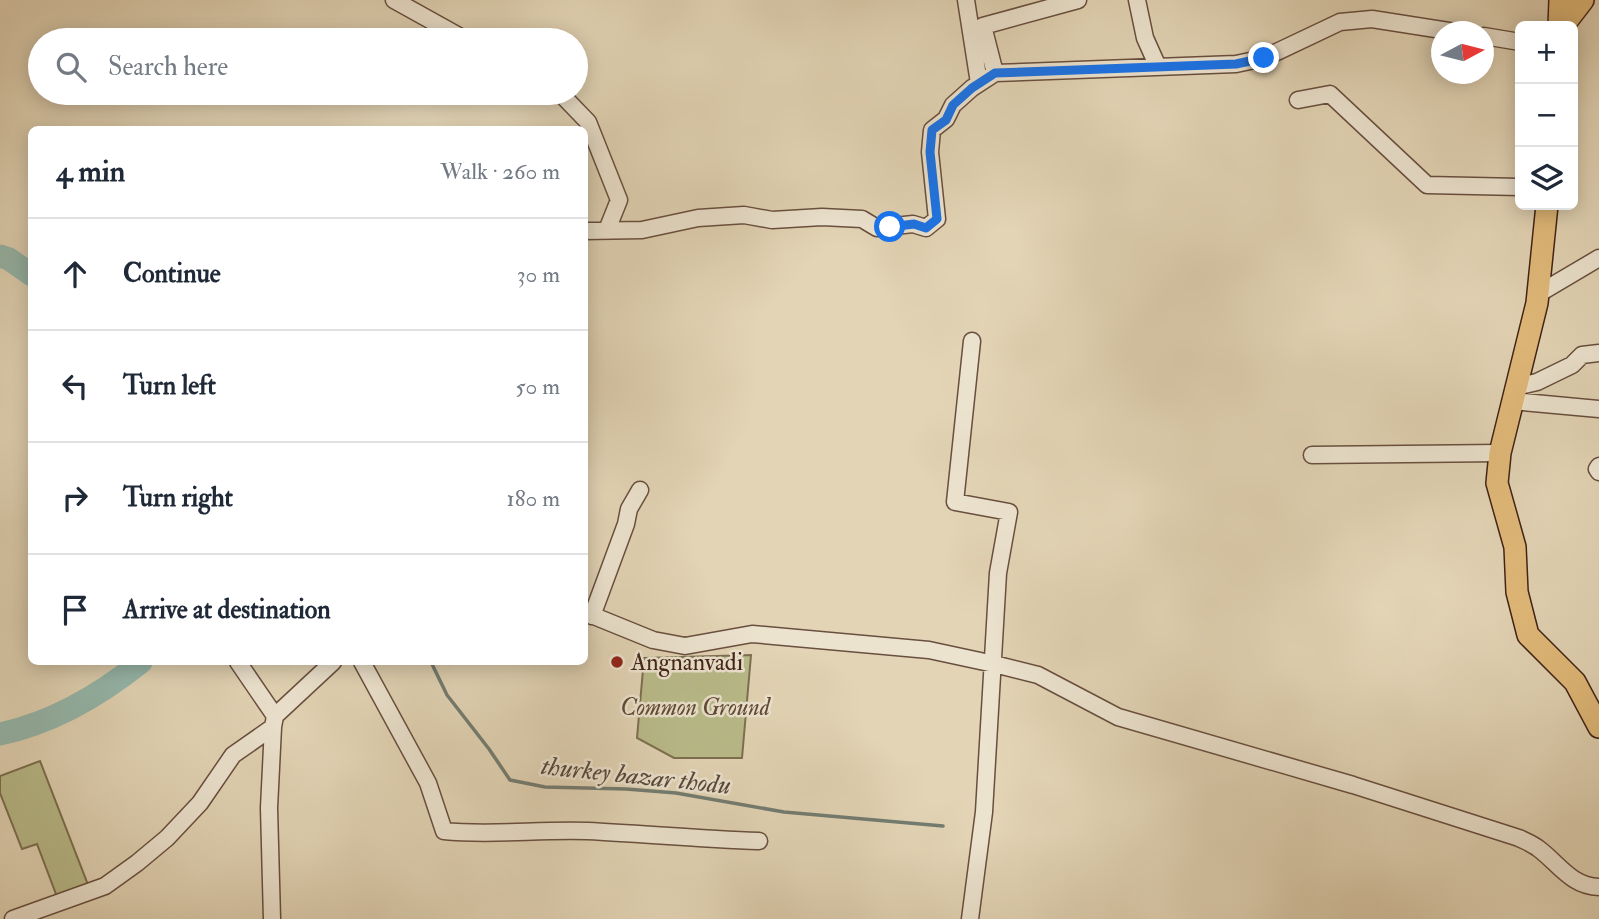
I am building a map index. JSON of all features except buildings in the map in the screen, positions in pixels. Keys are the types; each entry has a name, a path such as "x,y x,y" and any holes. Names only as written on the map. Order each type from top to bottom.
{"main road":[{"path":"1560,0 1561,21"},
{"path":"1565,21 1583,0"},
{"path":"1546,210 1538,294 1500,453 1497,483 1515,547 1517,592 1528,635 1575,682 1599,727"}],"street":[{"path":"394,0 444,28"},
{"path":"967,0 979,83"},
{"path":"995,73 983,26 1078,0"},
{"path":"1137,0 1145,38 1158,67"},
{"path":"588,231 642,230 698,218 744,215 772,220 822,217 862,219 877,228 914,224 926,228 937,219 930,152 932,130 946,120 953,105 995,73 1236,64 1254,60 1340,22 1372,19 1431,28"},
{"path":"1494,38 1515,41"},
{"path":"1298,100 1330,94 1427,186 1515,187"},
{"path":"572,105 588,122 619,200 607,230"},
{"path":"1538,294 1599,258"},
{"path":"970,919 984,812 998,573 1009,512 955,502 972,341"},
{"path":"1514,394 1572,365 1582,355 1599,353"},
{"path":"1514,394 1599,409"},
{"path":"1312,455 1500,453"},
{"path":"1599,466 1599,472"},
{"path":"640,490 629,509 626,524 588,614 653,640 685,646 752,634 929,650 1038,675 1118,717 1353,785 1519,838 1538,848 1566,875 1588,887 1599,887"},
{"path":"240,665 274,721 269,808 272,919"},
{"path":"13,919 105,886 137,863 167,838 200,803 233,755 274,721 330,665"},
{"path":"364,665 428,783 444,831 473,834 586,831 759,841"}],"green space":[{"name":"Common Ground","path":"751,655 742,758 674,758 637,738 644,658"},
{"path":"40,761 90,890 59,902 37,844 22,849 0,793 0,776"}],"waterway":[{"path":"0,256 28,272"},
{"path":"0,734 38,723 75,706 137,665"},
{"name":"thurkey bazar thodu","path":"432,665 447,695 510,780 545,787 676,793 784,812 943,826"}],"place":[{"name":"Angnanvadi","path":"617,662"}],"route":[{"path":"890,227 914,224 926,228 937,219 930,152 932,130 946,120 953,105 995,73 1236,64 1264,58"}]}
